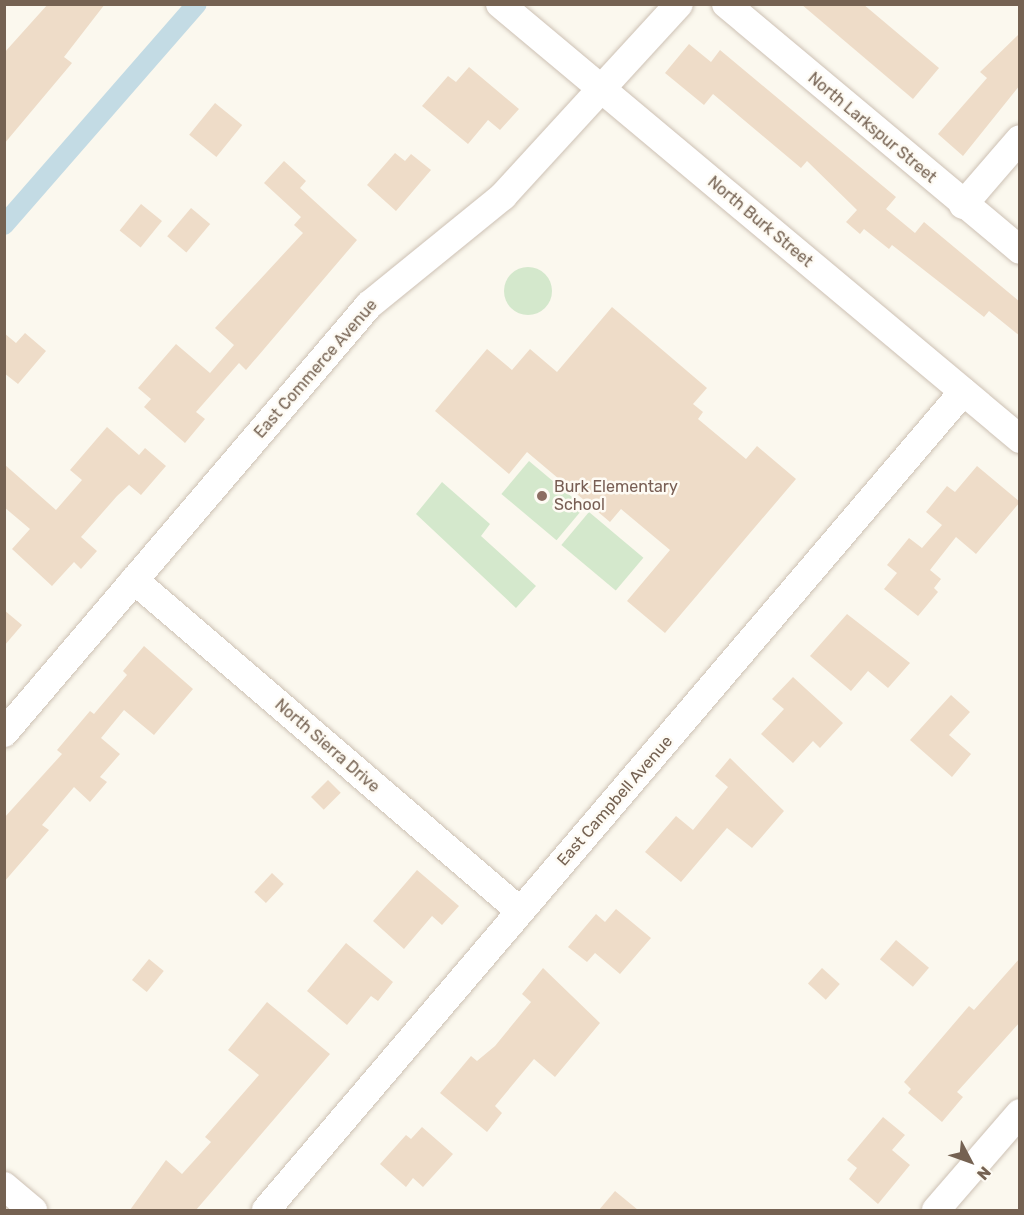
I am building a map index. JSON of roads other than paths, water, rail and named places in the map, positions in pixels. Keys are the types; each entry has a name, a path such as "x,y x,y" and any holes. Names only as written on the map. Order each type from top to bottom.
{"street":[{"name":"North Burk Street","path":"500,4 1020,439"},
{"name":"East Commerce Avenue","path":"4,733 369,305 503,196 604,92 679,4"},
{"name":"North Larkspur Street","path":"726,4 963,205 1020,250"},
{"path":"963,205 1020,139"},
{"name":"East Campbell Avenue","path":"266,1210 963,392"},
{"name":"North Sierra Drive","path":"134,580 519,911"},
{"path":"936,1210 1020,1113"},
{"path":"4,1186 33,1210"}],"waterway":[{"path":"4,225 197,4"}],"place":[{"name":"Burk Elementary School","path":"542,496"}]}
